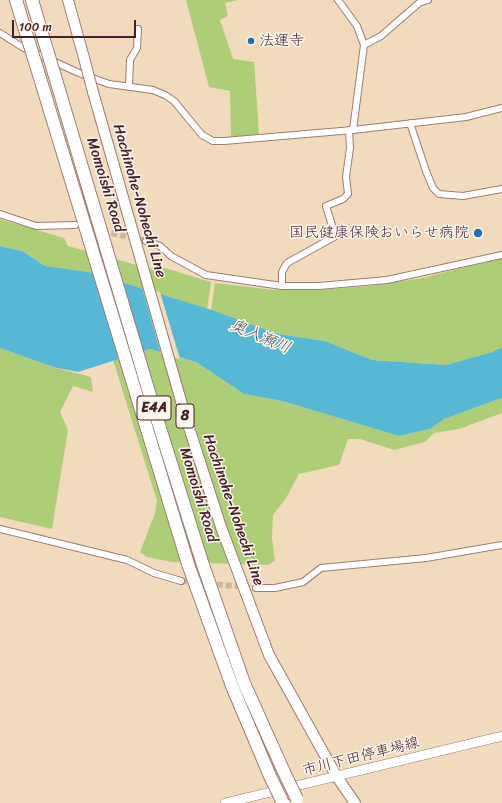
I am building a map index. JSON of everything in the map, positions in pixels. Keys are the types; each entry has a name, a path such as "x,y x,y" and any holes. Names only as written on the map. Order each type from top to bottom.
{"highway":[{"name":"Momoishi Road","path":"16,0 188,564 232,686 283,803"},
{"name":"Momoishi Road","path":"32,0 154,409 203,565 244,683 298,801"}],"main road":[{"name":"Hachinohe-Nohechi Line","path":"68,0 185,414 236,568 269,655 337,777 355,803"},
{"name":"市川下田停車場線","path":"225,803 502,736"}],"street":[{"path":"282,286 282,272 287,263 334,237 335,235 326,206 343,200 348,194 346,177 351,130 364,46 357,26 338,0"},
{"path":"364,46 382,36 419,1 428,0"},
{"path":"129,87 130,60 137,48 138,29"},
{"path":"0,33 22,47 79,73 109,84 153,90 165,95 174,101 202,135 213,141 224,142 351,130 466,117 502,108"},
{"path":"410,123 426,171 433,188 438,194 463,196 502,189"},
{"path":"0,214 36,226 75,225"},
{"path":"146,241 160,246 171,256 206,275 282,286 319,286 387,280 502,255"},
{"path":"0,529 127,560 154,573 181,581"},
{"path":"256,588 275,588 302,582 321,568 426,558 502,545"}],"green space":[{"path":"186,0 238,0 225,3 228,16 220,20 233,59 254,62 259,134 231,137 230,91 209,87"},
{"path":"0,219 64,238 68,246 151,269 155,265 211,282 207,309 88,272 45,266 22,251 0,246"},
{"path":"502,258 502,347 492,352 446,365 372,360 325,341 278,334 211,310 215,283 275,290 318,290 370,286 422,278"},
{"path":"0,348 53,367 91,377 93,392 73,386 60,412 68,430 52,529 0,517"},
{"path":"150,349 196,362 244,394 282,401 399,436 430,429 444,419 502,398 502,413 459,429 434,433 425,442 394,450 360,439 348,439 339,465 299,474 286,498 273,515 272,538 275,561 267,565 172,562 147,557 140,552 155,513 157,501 113,360"}],"water":[{"name":"奥入瀬川","path":"0,246 22,251 45,266 88,272 209,309 278,334 325,341 372,360 446,365 492,352 502,347 502,398 444,419 430,429 399,436 282,401 244,394 196,362 150,349 78,372 53,367 0,348"}],"pier":[{"path":"142,287 160,292 180,359 161,354"}],"tunnel":[{"path":"85,227 146,241"},
{"path":"181,581 256,588"}],"place":[{"name":"法運寺","path":"251,41"},
{"name":"国民健康保険おいらせ病院","path":"478,233"}]}
